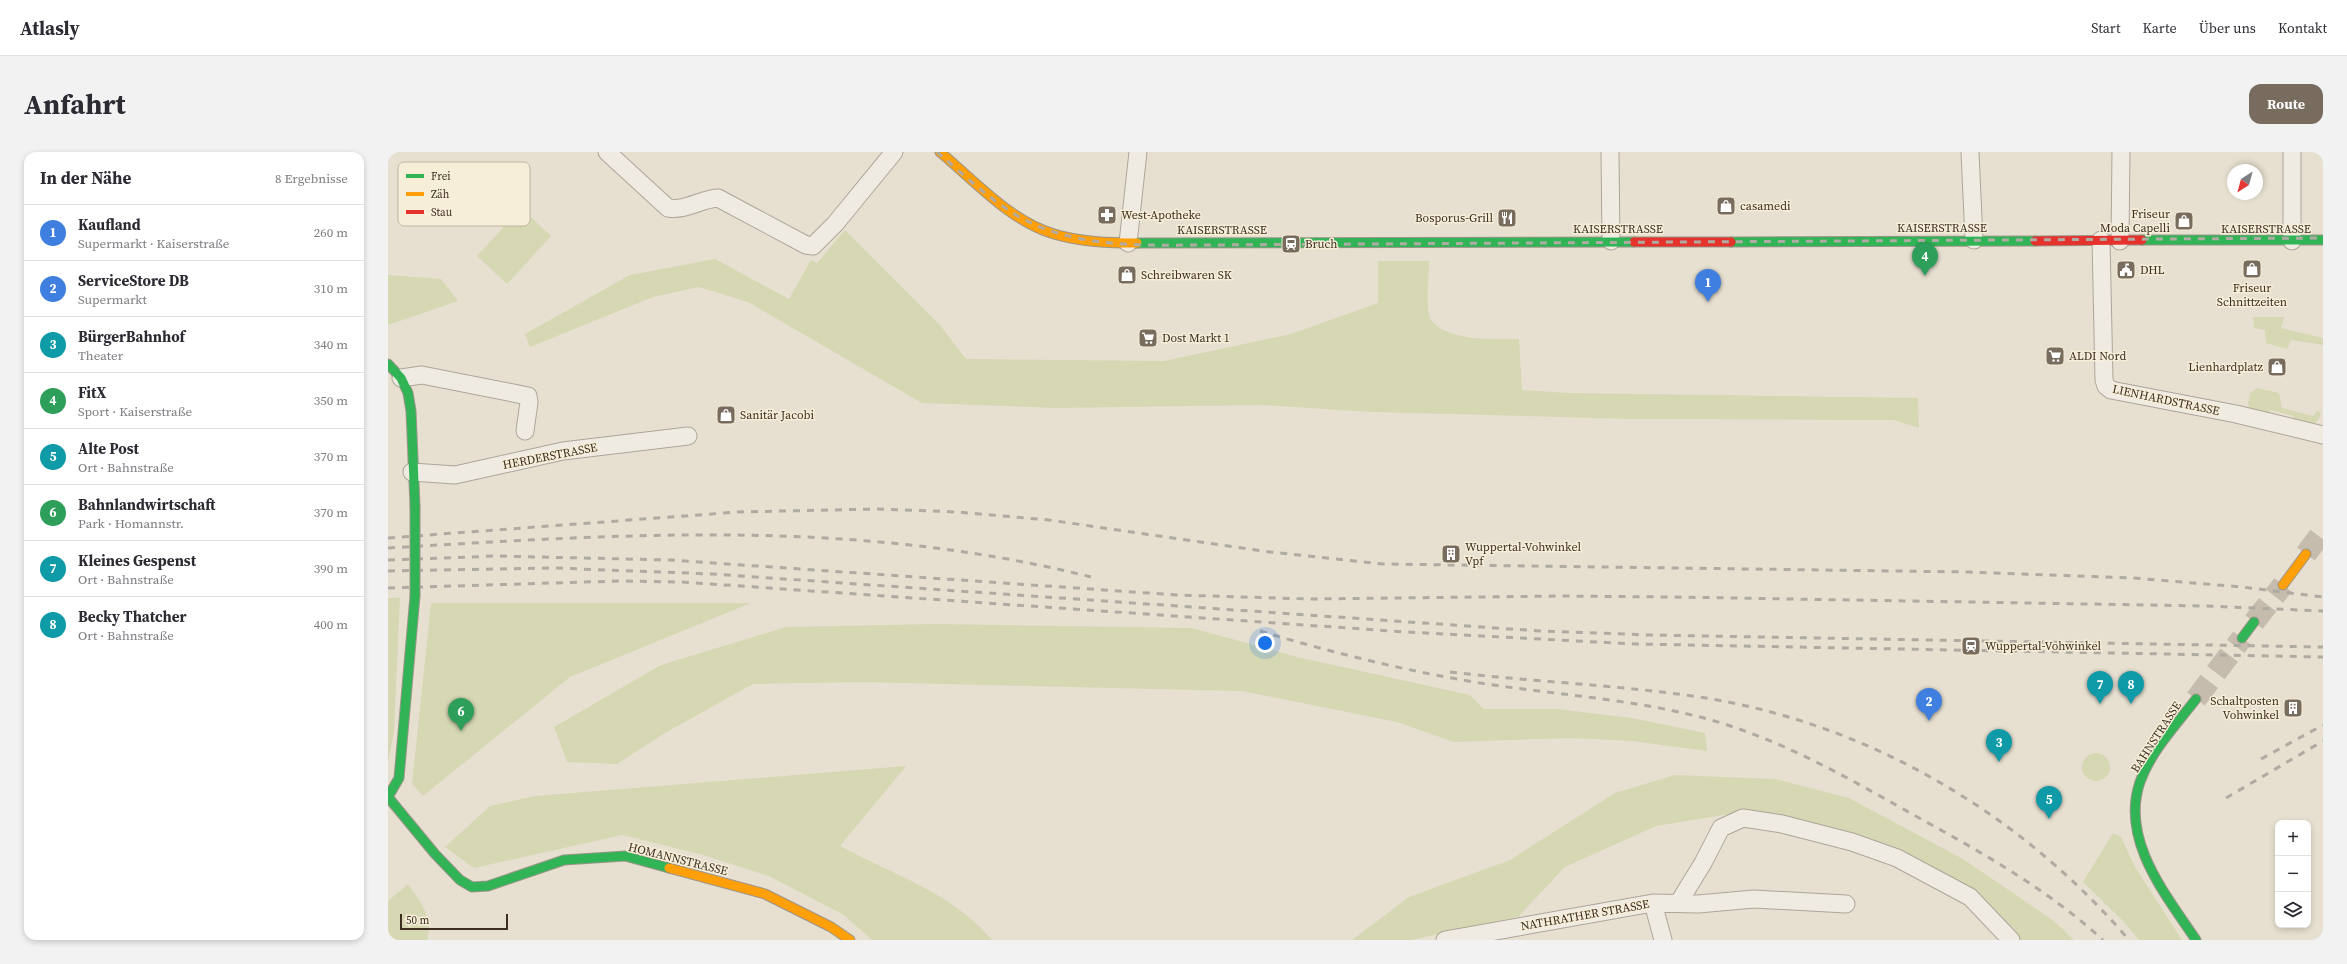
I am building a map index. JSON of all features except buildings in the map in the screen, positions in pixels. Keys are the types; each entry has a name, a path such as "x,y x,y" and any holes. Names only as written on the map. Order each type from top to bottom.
{"main road":[{"name":"KAISERSTRASSE","path":"940,152 1032,225 1052,234 1074,239 1128,243 2323,240"},
{"path":"388,364 401,378 408,393 411,411 412,472 415,506 415,596 399,778 388,797"},
{"path":"2283,585 2306,554"},
{"path":"2242,638 2254,622"},
{"name":"BAHNSTRASSE","path":"2196,699 2148,766 2136,796 2134,820 2151,868 2172,906 2196,940"},
{"name":"HOMANNSTRASSE","path":"388,797 402,816 435,854 460,880 472,887 488,886 564,860 625,856 765,894 831,927 850,940"}],"street":[{"path":"607,152 668,208 683,209 708,198 718,198 806,245 813,246 830,230 894,152"},
{"path":"1128,243 1138,152"},
{"path":"1610,152 1611,241"},
{"path":"1970,152 1974,240"},
{"path":"2120,241 2121,152"},
{"path":"2292,152 2292,240"},
{"name":"LIENHARDSTRASSE","path":"2101,240 2104,380 2106,386 2111,390 2236,414 2323,435"},
{"path":"401,378 422,374 528,396 529,402 525,431"},
{"name":"HERDERSTRASSE","path":"412,472 455,475 563,451 688,436"},
{"path":"1679,902 1703,863 1721,828 1743,818 1782,824 1852,842 1897,858 1958,889 1970,897 2011,940"},
{"name":"NATHRATHER STRASSE","path":"1445,940 1653,903 1679,902 1698,904 1754,899 1846,904"},
{"path":"1653,903 1662,940"}],"green space":[{"path":"530,216 551,236 507,284 477,256 504,226 530,226"},
{"path":"845,230 939,324 966,359 1164,361 1291,334 1378,303 1378,261 1429,261 1428,308 1431,320 1438,327 1460,336 1485,339 1519,339 1522,390 1569,393 1918,398 1919,428 1894,420 1634,419 1372,412 1262,405 1057,408 922,403 748,302 699,287 653,297 530,347 525,334 630,275 715,259 789,299 811,260 817,263"},
{"path":"388,275 441,279 458,301 388,325"},
{"path":"2253,317 2284,317 2281,328 2323,338 2323,345 2291,340 2287,349 2266,343 2265,330 2254,328"},
{"path":"2257,388 2279,393 2282,408 2313,416 2317,411 2321,412 2319,419 2314,424 2295,420 2293,416 2271,410 2268,413 2250,409 2248,404 2250,393"},
{"path":"388,598 400,598 394,732 388,763"},
{"path":"431,603 751,603 570,677 423,796 412,784"},
{"path":"935,624 1192,628 1297,657 1470,695 1484,709 1557,709 1632,718 1705,733 1707,751 1632,741 1571,738 1454,742 1397,722 1242,691 862,682 753,684 665,733 617,764 567,762 554,727 661,665 786,627"},
{"path":"2096,753 2106,757 2110,767 2106,777 2096,781 2086,777 2082,767 2086,757"},
{"path":"906,766 840,846 940,897 959,909 992,940 872,940 844,915 769,876 703,855 622,835 474,868 445,847 490,806 535,796"},
{"path":"1675,775 1775,779 1849,798 1963,859 2054,921 2074,940 2021,940 1982,902 1944,875 1736,813 1656,826 1565,867 1518,917 1411,940 1352,940 1409,897 1510,860 1615,793"},
{"path":"2113,833 2121,837 2135,867 2182,940 2139,940 2124,922 2083,882"},
{"path":"408,884 425,910 429,924 427,940 388,940 388,901"}],"tunnel":[{"path":"2306,554 2323,531"},
{"path":"2254,622 2283,585"},
{"path":"2196,699 2242,638"}],"railway":[{"path":"937,152 989,196 1018,216 1033,224 1067,236 1107,243 1207,245 2323,238"},
{"path":"388,538 738,512 878,509 957,512 1049,520 1270,552 1383,564 1969,572 2133,578 2242,587 2323,597"},
{"path":"388,548 566,538 654,535 741,535 828,538 916,546 1003,558 1091,577"},
{"path":"388,560 496,556 670,560 1177,595 1309,599 1560,596 1673,597 2206,606 2323,611"},
{"path":"388,571 554,568 712,574 1540,631 1649,635 2323,647"},
{"path":"388,588 619,581 682,582 1406,632 1635,644 2323,657"},
{"path":"1260,631 1339,653 1420,672 1474,682 1613,700 1669,710 1725,724 1753,734 1780,745 1834,771 1987,856 2059,904 2103,940"},
{"path":"1450,672 1642,690 1706,698 1767,711 1827,729 1884,753 1939,782 1991,815 2041,853 2087,895 2129,940"},
{"path":"2261,759 2323,725"},
{"path":"2226,798 2323,741"}],"traffic: fast":[{"path":"2142,240 2323,240"},
{"path":"1731,242 2035,241"},
{"path":"1137,243 1634,242"},
{"path":"388,364 401,378 408,393 411,411 415,506"},
{"path":"415,506 415,596"},
{"path":"388,797 399,778 415,596"},
{"path":"2242,638 2254,622"},
{"path":"2196,699 2157,749 2140,782 2135,804 2136,825 2141,846 2149,866 2160,886 2196,940"},
{"path":"388,797 435,854 460,880 472,887 488,886 564,860 625,856 669,868"}],"traffic: slow":[{"path":"940,152 1008,210 1038,228 1064,237 1106,242 1137,243"},
{"path":"2283,585 2306,554"},
{"path":"669,868 765,894 831,927 850,940"}],"traffic: jam":[{"path":"2035,241 2142,240"},
{"path":"1634,242 1731,242"}],"place":[{"name":"casamedi","path":"1726,206"},
{"name":"West-Apotheke","path":"1107,215"},
{"name":"Bosporus-Grill","path":"1507,218"},
{"name":"Friseur Moda Capelli","path":"2184,221"},
{"name":"Bruch","path":"1291,244"},
{"name":"Friseur Schnittzeiten","path":"2252,269"},
{"name":"DHL","path":"2126,270"},
{"name":"Schreibwaren SK","path":"1127,275"},
{"name":"FitX","path":"1925,276"},
{"name":"Kaufland","path":"1708,302"},
{"name":"Dost Markt 1","path":"1148,338"},
{"name":"ALDI Nord","path":"2055,356"},
{"name":"Lienhardplatz","path":"2277,367"},
{"name":"Sanitär Jacobi","path":"726,415"},
{"name":"Wuppertal-Vohwinkel Vpf","path":"1451,554"},
{"name":"Wuppertal-Vohwinkel","path":"1971,646"},
{"name":"Kleines Gespenst","path":"2100,704"},
{"name":"Becky Thatcher","path":"2131,704"},
{"name":"Schaltposten Vohwinkel","path":"2293,708"},
{"name":"ServiceStore DB","path":"1929,721"},
{"name":"Bahnlandwirtschaft","path":"461,731"},
{"name":"BürgerBahnhof","path":"1999,762"},
{"name":"Alte Post","path":"2049,819"}]}
